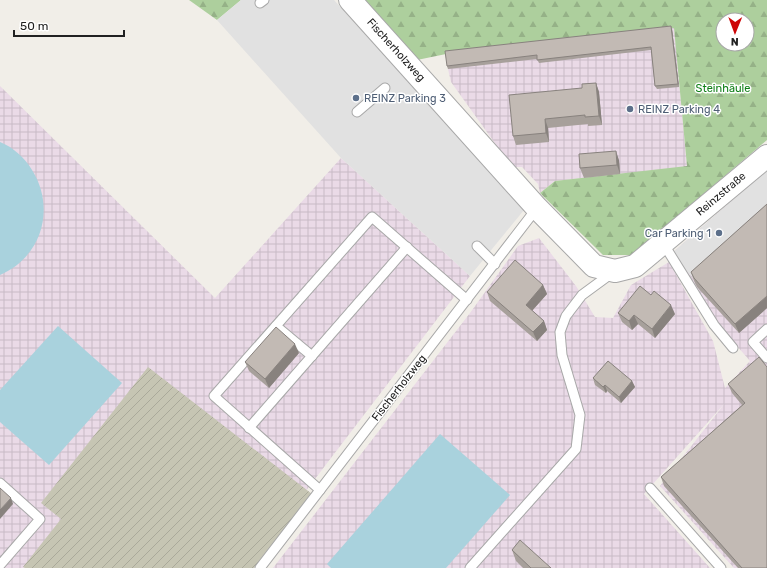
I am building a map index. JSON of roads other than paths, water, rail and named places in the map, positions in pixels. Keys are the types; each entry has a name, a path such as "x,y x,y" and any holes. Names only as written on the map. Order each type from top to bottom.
{"street":[{"name":"Fischerholzweg","path":"350,0 537,208 594,266 615,271"},
{"name":"Reinzstraße","path":"615,271 635,266 767,156"}],"lane":[{"path":"358,112 385,88"},
{"name":"Fischerholzweg","path":"260,568 537,208"},
{"path":"320,490 214,396 372,217 467,300"},
{"path":"663,243 714,324 733,348"},
{"path":"477,246 494,264"},
{"path":"249,428 407,247"},
{"path":"470,568 576,449 580,415 562,355 560,332 566,316 582,295 615,271"},
{"path":"276,326 312,356"},
{"path":"767,329 753,342 767,358"},
{"path":"0,483 40,519 0,565"},
{"path":"650,488 720,568"}],"water":[{"path":"0,142 18,153 32,170 39,185 43,200 43,215 41,230 35,244 26,256 14,267 0,275"},
{"path":"58,326 122,383 49,465 0,422 0,390"},
{"path":"440,434 510,495 446,568 331,568 327,564"}],"place":[{"name":"REINZ Parking 3","path":"356,98"},
{"name":"REINZ Parking 4","path":"630,109"},
{"name":"Car Parking 1","path":"719,233"}],"park label":[{"name":"Steinhäule","path":"723,88"}]}
